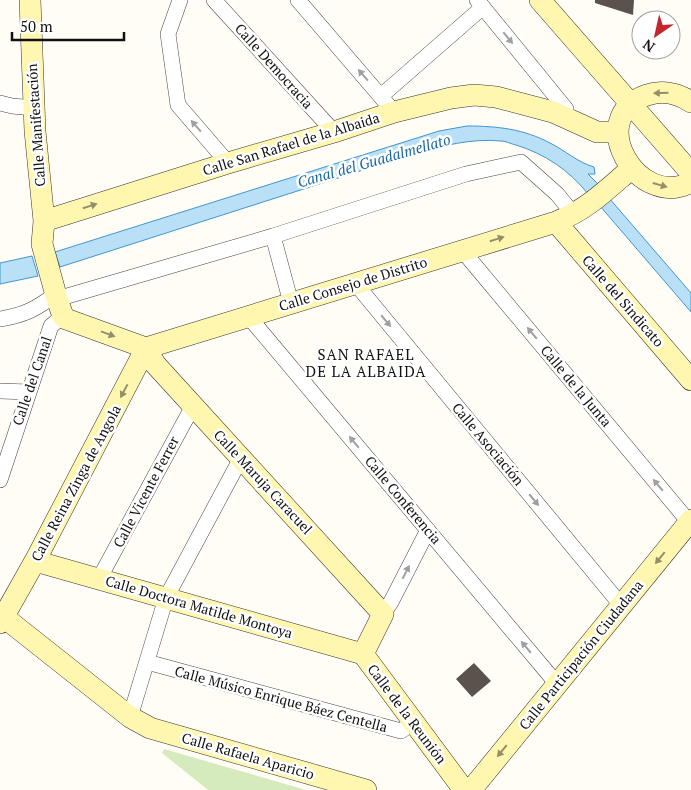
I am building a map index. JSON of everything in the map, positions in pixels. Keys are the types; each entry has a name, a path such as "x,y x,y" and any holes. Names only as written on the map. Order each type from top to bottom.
{"street":[{"name":"Calle Manifestación","path":"30,0 34,108 44,220"},
{"path":"180,0 168,34 178,105 228,163"},
{"name":"Calle Democracia","path":"214,0 334,132"},
{"path":"298,0 388,104 480,4 566,109 563,116"},
{"path":"540,0 691,173"},
{"path":"691,102 672,93 657,93 643,96 631,104 623,113 617,132 622,154 632,168 645,180 657,185 674,188 691,182"},
{"name":"Calle San Rafael de la Albaida","path":"44,220 334,132 388,104 474,95 496,97 553,112 597,132 617,132"},
{"path":"0,103 34,108"},
{"path":"0,319 59,303 466,174 521,162 557,194 574,213"},
{"name":"Calle Consejo de Distrito","path":"146,348 462,250 574,213 611,187 632,168"},
{"name":"Calle del Sindicato","path":"574,213 691,380"},
{"path":"44,220 42,244 59,303 66,319 146,348"},
{"path":"273,236 291,303"},
{"name":"Calle de la Junta","path":"462,250 690,521"},
{"name":"Calle Asociación","path":"355,283 621,605"},
{"name":"Calle del Canal","path":"0,480 59,303"},
{"name":"Calle Conferencia","path":"248,316 557,684"},
{"name":"Calle Maruja Caracuel","path":"146,348 155,364 192,406 242,458 383,614"},
{"name":"Calle Reina Zinga de Angola","path":"1,618 35,561 146,348"},
{"path":"0,391 29,392"},
{"name":"Calle Vicente Ferrer","path":"99,579 192,406"},
{"path":"130,717 166,598 242,458"},
{"name":"Calle Participación Ciudadana","path":"471,790 690,521"},
{"name":"Calle de la Reunión","path":"428,530 363,654 464,790"},
{"name":"Calle Doctora Matilde Montoya","path":"35,561 363,654"},
{"name":"Calle Rafaela Aparicio","path":"1,618 130,717 150,728 366,790"},
{"name":"Calle Músico Enrique Báez Centella","path":"147,662 401,731 414,722"}],"green space":[{"path":"164,749 306,790 208,790 162,753"}],"water":[{"name":"Canal del Guadalmellato","path":"467,126 510,129 540,138 594,167 595,174 588,174 600,186 588,194 573,177 547,158 505,141 468,142 413,154 60,267 55,252 439,131"},
{"path":"609,198 691,293 691,312 600,206"},
{"path":"32,256 38,276 0,284 0,263"}],"building":[{"path":"595,0 634,0 631,14 595,3"},
{"path":"474,663 491,681 472,697 456,679"}],"district":[{"name":"SAN RAFAEL DE LA ALBAIDA","path":"366,364"}]}
